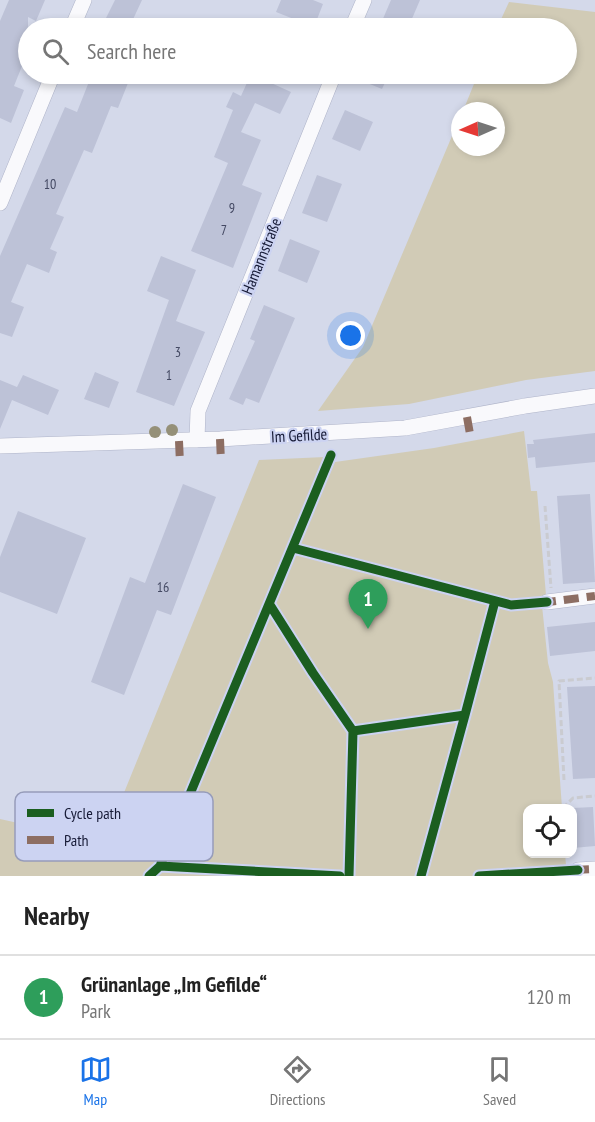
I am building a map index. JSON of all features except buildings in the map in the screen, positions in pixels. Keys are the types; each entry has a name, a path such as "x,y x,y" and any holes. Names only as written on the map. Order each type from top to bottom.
{"street":[{"path":"76,18 84,0"},
{"path":"356,18 364,0"},
{"path":"0,203 49,84"},
{"name":"Hamannstraße","path":"197,440 198,411 330,84"},
{"name":"Im Gefilde","path":"0,446 197,440 405,428 595,396"},
{"path":"549,602 595,596"},
{"path":"578,870 595,869"}],"path":[{"path":"545,506 549,602"},
{"path":"564,780 559,681 595,678"},
{"path":"567,804 573,798 595,796"}],"shaded area":[{"path":"509,2 595,12 595,371 526,380 409,404 318,411 363,347 451,138 451,156 505,156 505,102 467,102 474,84 577,84 577,18 502,18"},
{"path":"524,431 531,491 537,491 546,595 541,596 548,663 553,682 562,804 523,804 523,858 565,858 567,876 0,876 0,819 15,822 15,861 213,861 213,792 124,792 259,460 325,457 335,462 434,448"}],"marked path":[{"path":"467,417 470,434"},
{"path":"220,439 221,461"},
{"path":"179,441 180,463"},
{"path":"541,603 595,596"},
{"path":"574,870 595,869"}],"cycle path":[{"path":"191,792 331,455"},
{"path":"293,548 511,605 547,602"},
{"path":"353,731 465,715 495,601"},
{"path":"270,605 353,731 349,876"},
{"path":"421,876 465,715"},
{"path":"149,876 162,861"},
{"path":"160,866 340,876"},
{"path":"479,876 578,870"}],"place":[{"name":"Grünanlage „Im Gefilde“","path":"368,629"}]}
